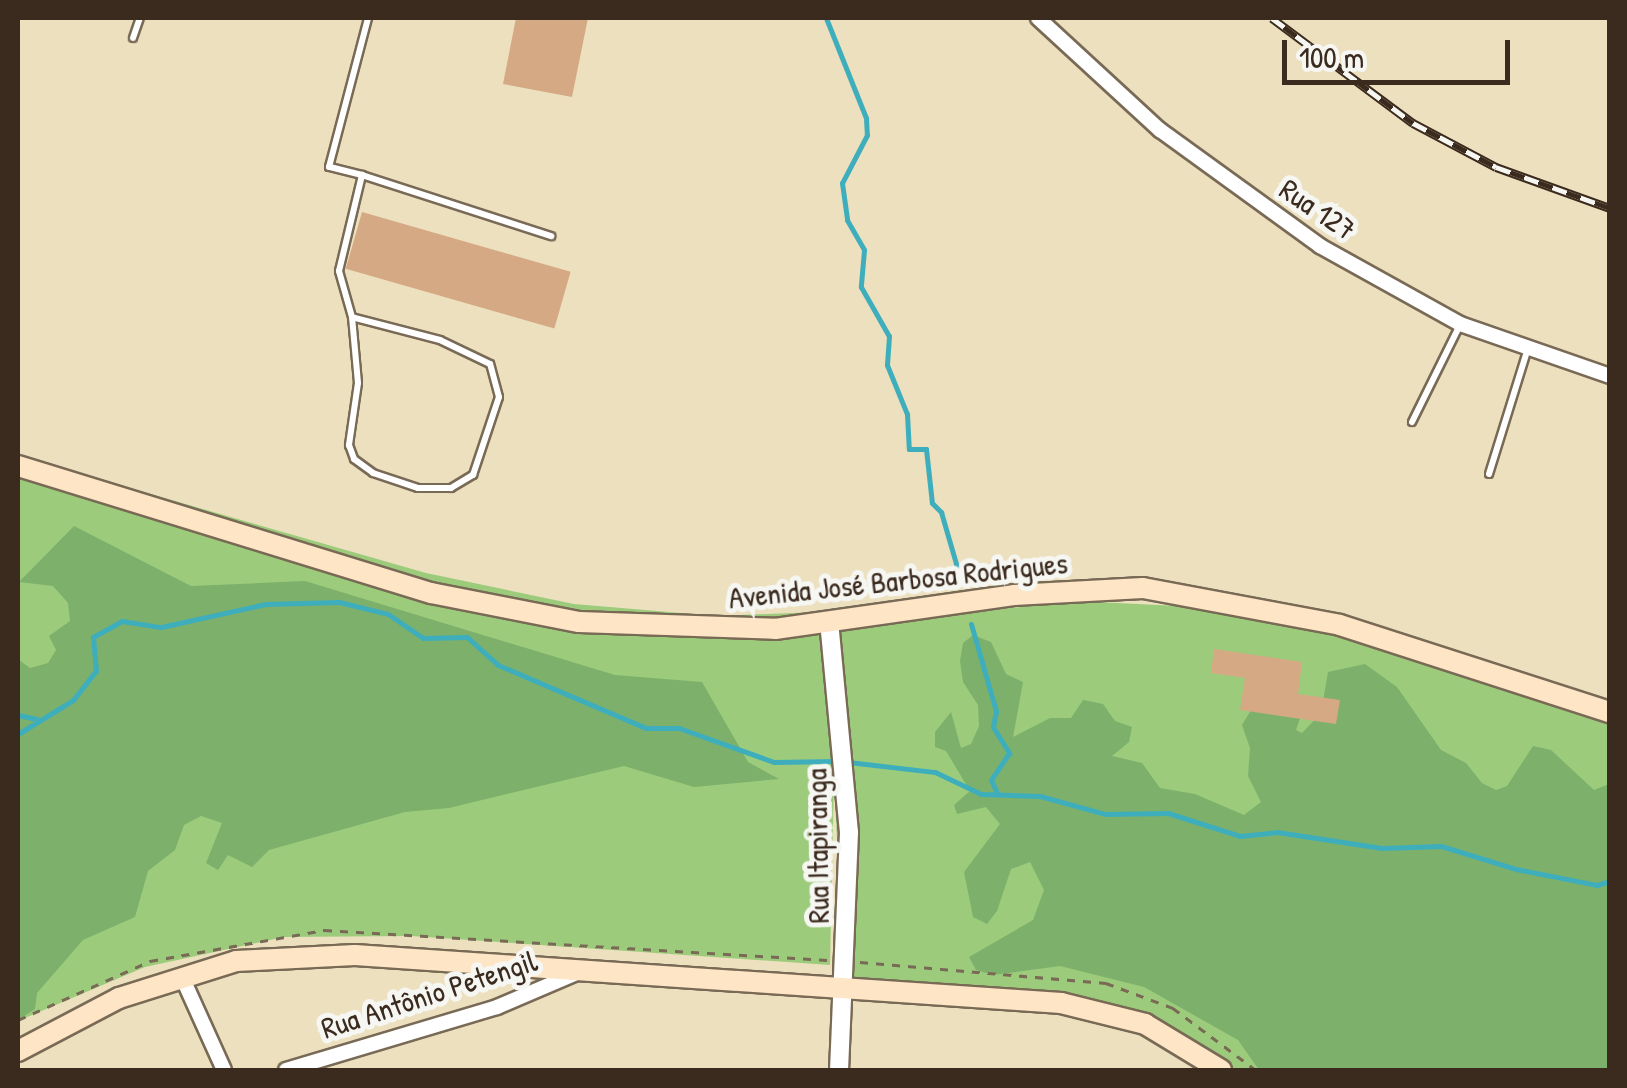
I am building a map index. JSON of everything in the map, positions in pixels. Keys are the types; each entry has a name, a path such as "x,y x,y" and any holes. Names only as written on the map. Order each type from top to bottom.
{"main road":[{"name":"Avenida José Barbosa Rodrigues","path":"18,466 506,610 717,630 830,621 1014,595 1143,588 1340,625 1610,712"},
{"path":"18,1051 120,998 182,977 236,962 317,956 588,968 1016,998 1102,1012 1183,1042 1221,1070"}],"street":[{"name":"Rua 127","path":"1038,18 1160,130 1320,246 1460,324 1528,351 1610,376"},
{"name":"Rua Itapiranga","path":"830,621 844,786 844,985 839,1070"},
{"name":"Rua Antônio Petengil","path":"286,1070 497,1007 588,968"},
{"path":"182,977 224,1070"}],"lane":[{"path":"133,38 140,18"},
{"path":"368,18 329,167 362,174 552,236"},
{"path":"352,317 440,340 490,364 499,397 473,475 451,488 418,488 373,473 354,459 349,444 358,383 352,317 338,271 362,174"},
{"path":"1412,422 1460,324"},
{"path":"1490,474 1528,351"}],"green space":[{"path":"18,456 426,573 574,604 716,616 818,612 819,629 1076,601 1199,607 1332,633 1609,721 1609,1070 1219,1070 1111,1012 832,982 839,879 834,781 830,965 411,936 284,937 145,967 18,1021"},
{"path":"74,526 191,586 305,581 615,675 702,682 748,762 779,779 694,787 624,766 449,808 405,812 269,850 252,867 228,855 218,870 206,863 222,823 201,816 184,825 175,850 148,871 135,917 83,940 37,993 35,1009 18,1020 18,659 30,668 48,663 56,650 49,636 70,621 68,603 53,586 19,582"},
{"path":"973,635 991,642 1006,674 1023,682 1013,737 1050,718 1071,718 1083,700 1103,704 1115,721 1132,727 1129,742 1112,756 1142,763 1160,788 1195,794 1244,815 1261,802 1248,776 1250,748 1242,725 1251,710 1302,713 1296,730 1302,733 1321,713 1328,672 1365,664 1397,687 1441,750 1466,763 1482,783 1496,790 1507,786 1533,746 1551,750 1594,790 1609,784 1609,1070 1259,1070 1238,1040 1144,987 1060,966 993,975 976,970 969,957 1033,920 1044,890 1030,862 1011,869 997,911 987,924 973,917 964,872 1000,824 986,807 957,814 954,805 970,791 946,751 935,747 935,732 951,712 961,748 971,744 979,726 978,705 963,682 960,661 963,643"}],"building":[{"path":"516,18 588,18 572,97 503,84"},
{"path":"362,212 571,272 554,329 346,269"},
{"path":"1214,649 1302,662 1298,694 1340,700 1336,724 1240,710 1245,678 1211,673"}],"waterway":[{"path":"826,18 866,118 867,135 842,183 847,220 864,250 861,287 889,336 887,365 907,414 909,449 926,449 932,503 941,512 959,574"},
{"path":"18,734 73,700 96,671 93,637 122,621 161,627 266,604 339,602 388,614 423,638 467,637 498,665 646,728 679,728 774,762 837,761"},
{"path":"971,624 996,711 993,727 1009,753 991,780 997,793"},
{"path":"18,715 37,719"},
{"path":"848,762 935,772 981,794 1040,796 1105,814 1168,813 1240,836 1277,832 1382,848 1441,846 1516,869 1597,885 1610,881"}],"railway":[{"path":"1272,18 1413,123 1496,167 1610,208"}]}
